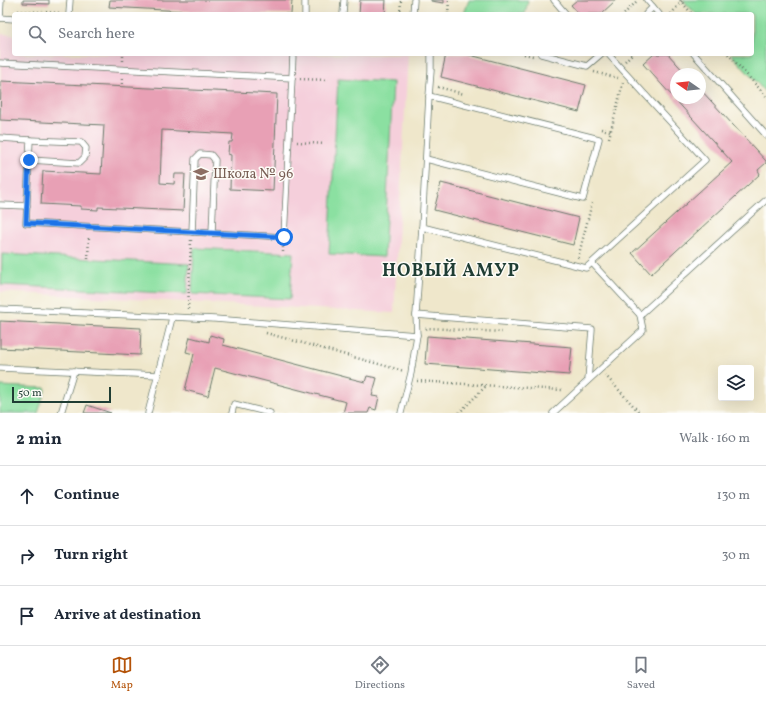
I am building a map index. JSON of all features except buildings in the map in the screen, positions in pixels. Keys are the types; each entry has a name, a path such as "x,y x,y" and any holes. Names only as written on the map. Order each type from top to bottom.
{"lane":[{"path":"1,0 0,18 12,19"},
{"path":"69,12 70,0"},
{"path":"305,0 305,12"},
{"path":"343,12 344,0"},
{"path":"413,12 414,0"},
{"path":"554,0 564,12"},
{"path":"647,0 657,12"},
{"path":"648,12 653,7"},
{"path":"30,140 26,223 284,237 293,56"},
{"path":"401,413 411,373 417,335 416,315 431,56"},
{"path":"549,56 587,66 599,56"},
{"path":"422,227 586,268 592,263 704,160 610,56"},
{"path":"696,56 766,135"},
{"path":"0,63 292,78"},
{"path":"426,159 583,199 599,139 429,96"},
{"path":"0,138 81,142 86,148 85,157 79,163 29,160"},
{"path":"192,232 195,160 200,154 211,155 215,160 212,233"},
{"path":"640,315 766,200"},
{"path":"0,204 27,206"},
{"path":"553,413 643,330 640,315 592,263"},
{"path":"0,309 215,319 417,335"},
{"path":"416,315 592,329 588,380"},
{"path":"148,413 172,318"},
{"path":"0,368 158,376"},
{"path":"61,413 74,371"},
{"path":"232,413 234,404 270,413"}],"path":[{"path":"400,12 401,0"},
{"path":"448,12 449,0"},
{"path":"626,12 639,1 638,0"},
{"path":"673,12 682,1 690,12"},
{"path":"61,6 61,12"},
{"path":"17,11 39,12"},
{"path":"730,56 766,96"},
{"path":"292,78 328,80"},
{"path":"288,142 324,144"},
{"path":"88,259 89,227"},
{"path":"188,318 192,232"},
{"path":"425,335 427,328 506,333"},
{"path":"260,332 411,373"},
{"path":"600,369 640,413"},
{"path":"416,381 562,390 567,387"},
{"path":"459,413 488,385"}],"shaded area":[{"name":"Школа № 96","path":"1,34 12,35 12,56 408,56 394,313 0,292"}],"green space":[{"path":"469,0 528,0 525,12 465,12"},
{"path":"683,0 766,0 766,93 733,56 754,56 754,12 694,12"},
{"path":"338,79 393,82 384,257 329,254"},
{"path":"194,248 293,253 290,299 192,294"},
{"path":"2,254 189,264 187,294 1,285"},
{"path":"0,386 46,388 38,413 0,413"}],"place":[{"name":"Школа № 96","path":"201,174"}],"district":[{"name":"НОВЫЙ АМУР","path":"451,271"}],"route":[{"path":"29,160 26,223 284,237"}]}
